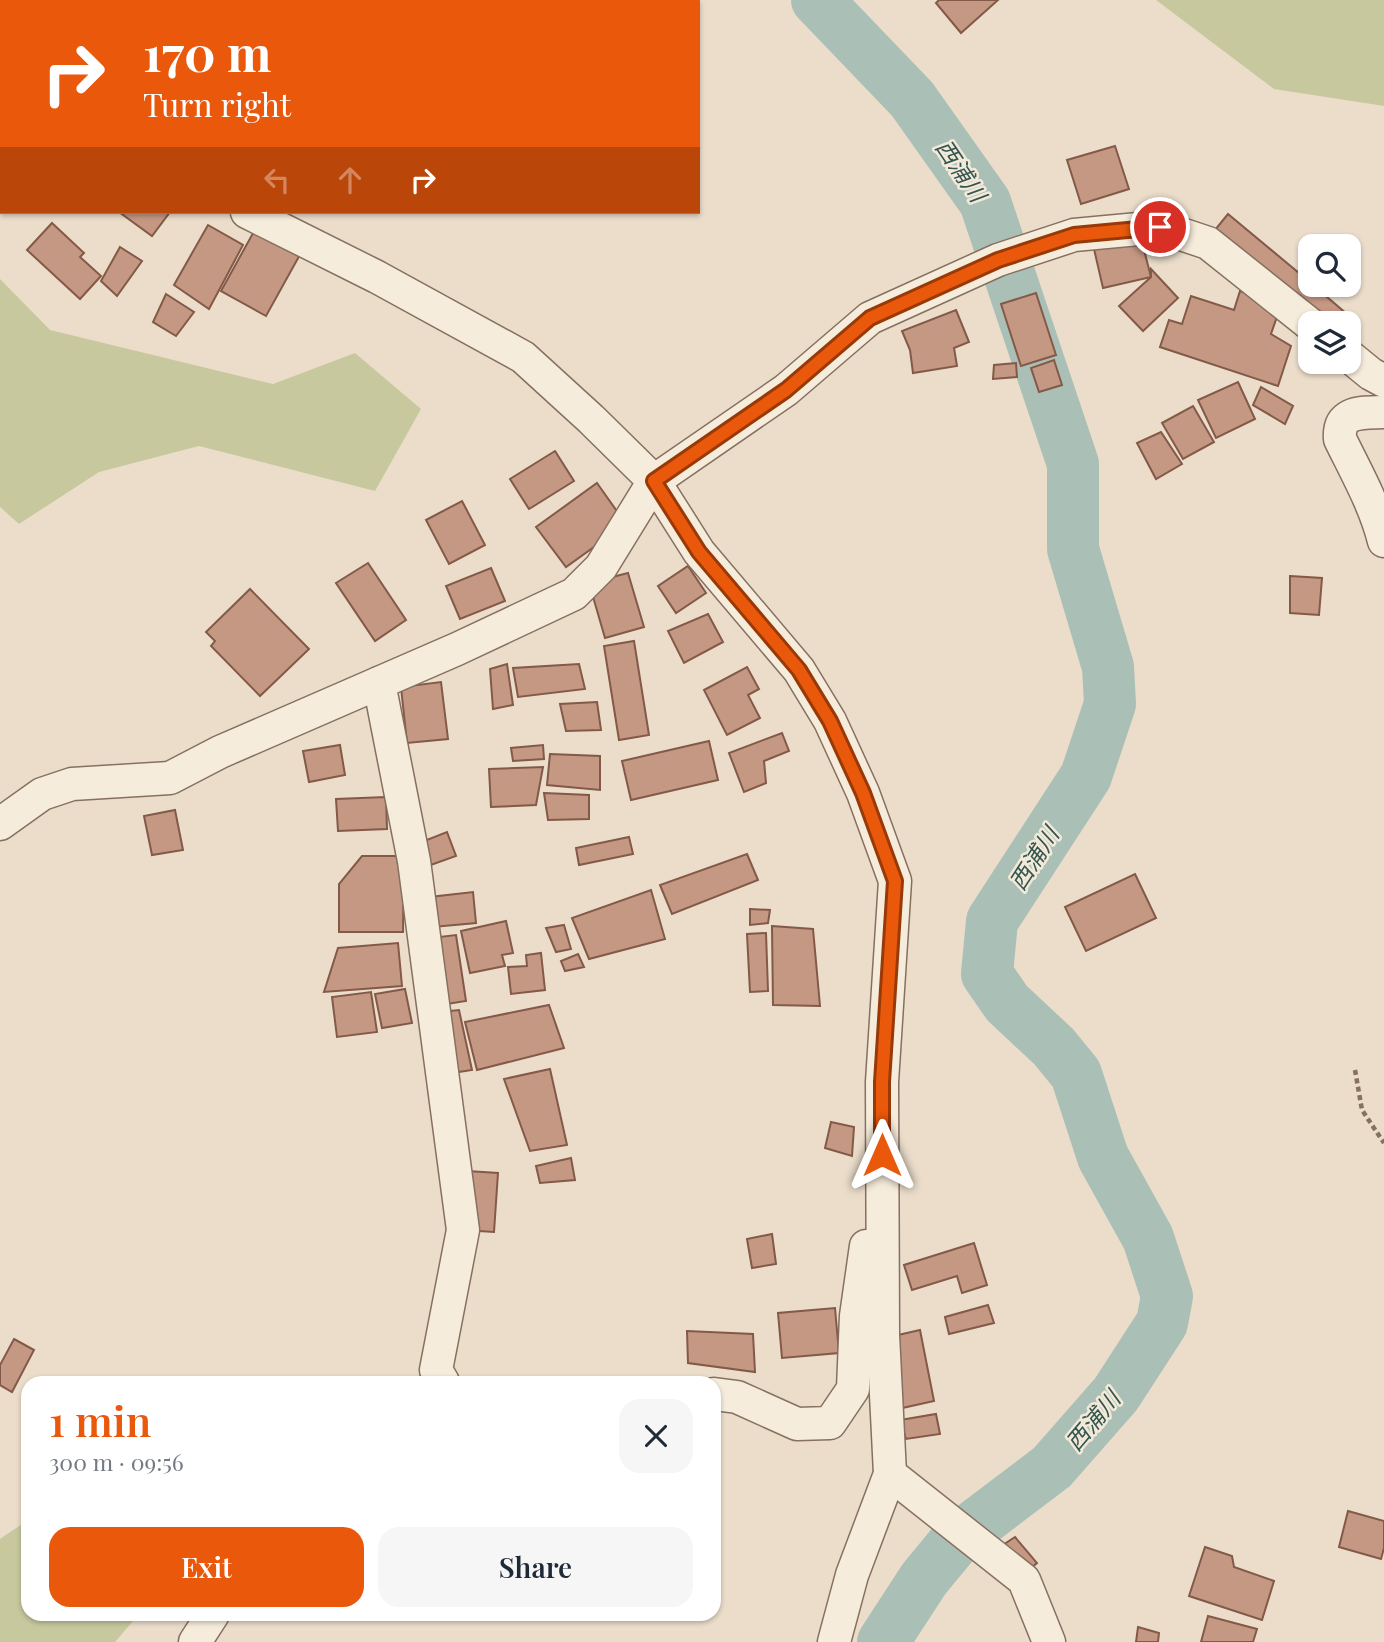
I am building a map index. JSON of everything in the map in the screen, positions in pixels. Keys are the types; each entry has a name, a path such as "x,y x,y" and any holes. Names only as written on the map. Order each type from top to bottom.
{"street":[{"path":"251,214 377,277 523,357 591,419 654,481 699,552 799,670 830,721 863,793 895,881 882,1082 883,1335 890,1474 852,1575 834,1642"},
{"path":"0,824 43,794 72,784 170,778 220,752 457,649 574,594 601,567 654,481 786,390 870,318 998,260 1074,235 1160,227 1208,243 1298,315"},
{"path":"1361,366 1384,381"},
{"path":"1384,412 1354,414 1342,422 1339,429 1340,439 1380,523 1384,541"},
{"path":"379,683 414,861 463,1230 436,1370 440,1376"},
{"path":"721,1395 737,1397 797,1424 830,1423 853,1389 856,1317 882,1130"},
{"path":"890,1474 1024,1580 1049,1642"},
{"path":"195,1642 208,1621"}],"path":[{"path":"1355,1070 1362,1111 1384,1143"}],"green space":[{"path":"1156,0 1384,0 1384,106 1274,89"},
{"path":"0,279 50,330 273,384 355,353 421,409 375,491 199,446 99,472 19,524 0,507"},
{"path":"21,1525 21,1621 133,1621 115,1642 0,1642 0,1539"}],"building":[{"path":"939,0 998,0 961,33 936,3"},
{"path":"1115,146 1129,189 1081,204 1067,160"},
{"path":"122,214 168,214 152,236"},
{"path":"1228,214 1298,272 1298,297 1327,297 1343,311 1299,311 1210,236"},
{"path":"52,223 84,253 80,257 101,276 80,299 27,250"},
{"path":"208,225 243,245 209,309 174,285"},
{"path":"257,226 302,251 266,316 221,291"},
{"path":"1141,238 1151,277 1103,288 1094,249"},
{"path":"120,247 142,261 117,296 101,281"},
{"path":"1151,269 1178,298 1143,331 1119,306 1151,277"},
{"path":"1240,291 1281,305 1271,334 1291,346 1278,386 1160,347 1169,320 1182,324 1191,296 1234,310"},
{"path":"1036,293 1056,355 1021,366 1001,304"},
{"path":"166,294 194,312 176,336 153,322"},
{"path":"956,310 969,342 954,348 957,366 913,373 910,350 902,331"},
{"path":"1054,360 1062,385 1039,392 1031,368"},
{"path":"1016,363 1017,377 993,379 994,365"},
{"path":"1238,382 1255,419 1216,438 1198,400"},
{"path":"1261,387 1293,406 1285,424 1253,405"},
{"path":"1193,406 1214,442 1183,459 1162,423"},
{"path":"1161,432 1182,464 1156,479 1137,443"},
{"path":"555,451 574,481 529,509 510,479"},
{"path":"597,483 626,524 566,567 536,527"},
{"path":"462,501 485,545 449,564 426,520"},
{"path":"368,563 406,620 375,641 336,583"},
{"path":"688,566 706,593 676,613 658,586"},
{"path":"491,568 505,601 460,619 446,586"},
{"path":"628,573 644,627 605,638 589,583"},
{"path":"1290,576 1322,578 1319,615 1290,613"},
{"path":"250,589 309,649 260,696 211,646 215,641 206,632"},
{"path":"708,614 723,642 684,663 668,631"},
{"path":"634,641 649,735 619,740 604,646"},
{"path":"507,664 513,705 493,709 490,669"},
{"path":"579,664 585,689 518,697 513,668"},
{"path":"747,667 759,689 748,695 760,718 727,735 704,690"},
{"path":"441,682 448,739 407,743 401,687"},
{"path":"597,702 601,730 566,731 560,704"},
{"path":"782,733 789,751 764,761 766,783 744,792 729,753"},
{"path":"709,741 718,780 631,800 622,761"},
{"path":"340,745 345,775 309,782 303,751"},
{"path":"543,745 544,759 513,761 511,748"},
{"path":"550,754 600,756 600,790 547,785"},
{"path":"543,767 536,805 491,807 489,769"},
{"path":"544,793 589,795 589,819 548,820"},
{"path":"386,797 387,829 338,831 336,799"},
{"path":"175,810 183,850 152,855 144,816"},
{"path":"447,832 456,856 428,866 419,843"},
{"path":"629,837 633,854 579,865 576,848"},
{"path":"747,854 758,880 672,914 660,885"},
{"path":"362,856 404,856 403,932 339,932 339,884"},
{"path":"1135,874 1156,918 1086,951 1065,907"},
{"path":"651,890 665,939 589,959 572,918"},
{"path":"473,892 476,923 433,927 430,897"},
{"path":"750,909 770,910 768,923 750,925"},
{"path":"506,921 513,953 502,955 505,966 470,973 461,931"},
{"path":"564,925 571,949 556,952 546,928"},
{"path":"772,926 813,929 820,1006 773,1005"},
{"path":"766,933 768,991 750,992 747,934"},
{"path":"456,935 466,1001 440,1005 430,938"},
{"path":"398,943 402,986 324,992 338,948"},
{"path":"541,953 545,990 511,994 508,967 527,966 526,955"},
{"path":"578,954 584,967 565,971 561,961"},
{"path":"405,989 412,1023 382,1028 375,994"},
{"path":"371,992 377,1032 337,1037 332,997"},
{"path":"549,1005 564,1048 477,1070 465,1022"},
{"path":"459,1010 472,1070 452,1073 441,1012"},
{"path":"550,1069 567,1145 530,1151 504,1079"},
{"path":"831,1122 854,1127 852,1156 825,1148"},
{"path":"571,1158 575,1180 540,1183 536,1166"},
{"path":"467,1171 498,1173 494,1232 463,1230"},
{"path":"772,1234 776,1264 752,1268 747,1239"},
{"path":"974,1243 987,1285 962,1293 957,1276 912,1290 904,1265"},
{"path":"988,1305 994,1323 949,1334 945,1317"},
{"path":"835,1308 839,1353 782,1358 778,1313"},
{"path":"920,1330 934,1401 898,1409 889,1337"},
{"path":"687,1331 753,1334 755,1372 688,1363"},
{"path":"14,1339 34,1350 12,1392 0,1385 0,1365"},
{"path":"936,1414 940,1434 906,1439 900,1420"},
{"path":"1348,1511 1384,1521 1384,1548 1381,1559 1339,1547"},
{"path":"1015,1537 1037,1563 1026,1572 1000,1547"},
{"path":"1205,1547 1232,1556 1234,1567 1274,1581 1262,1620 1189,1596"},
{"path":"1208,1616 1257,1629 1253,1642 1201,1642"},
{"path":"1138,1627 1159,1633 1158,1642 1136,1642"}],"waterway":[{"name":"西浦川","path":"817,0 912,99 985,202 1073,464 1073,549 1108,667 1110,704 1086,776 992,921 987,974 1007,1003 1054,1047 1076,1074 1103,1157 1148,1238 1167,1296 1162,1323 1116,1394 1052,1467 957,1539 924,1579 883,1642"}],"route":[{"path":"882,1155 882,1082 895,881 863,793 830,721 799,670 699,552 654,481 786,390 870,318 998,260 1074,235 1160,227"}]}
